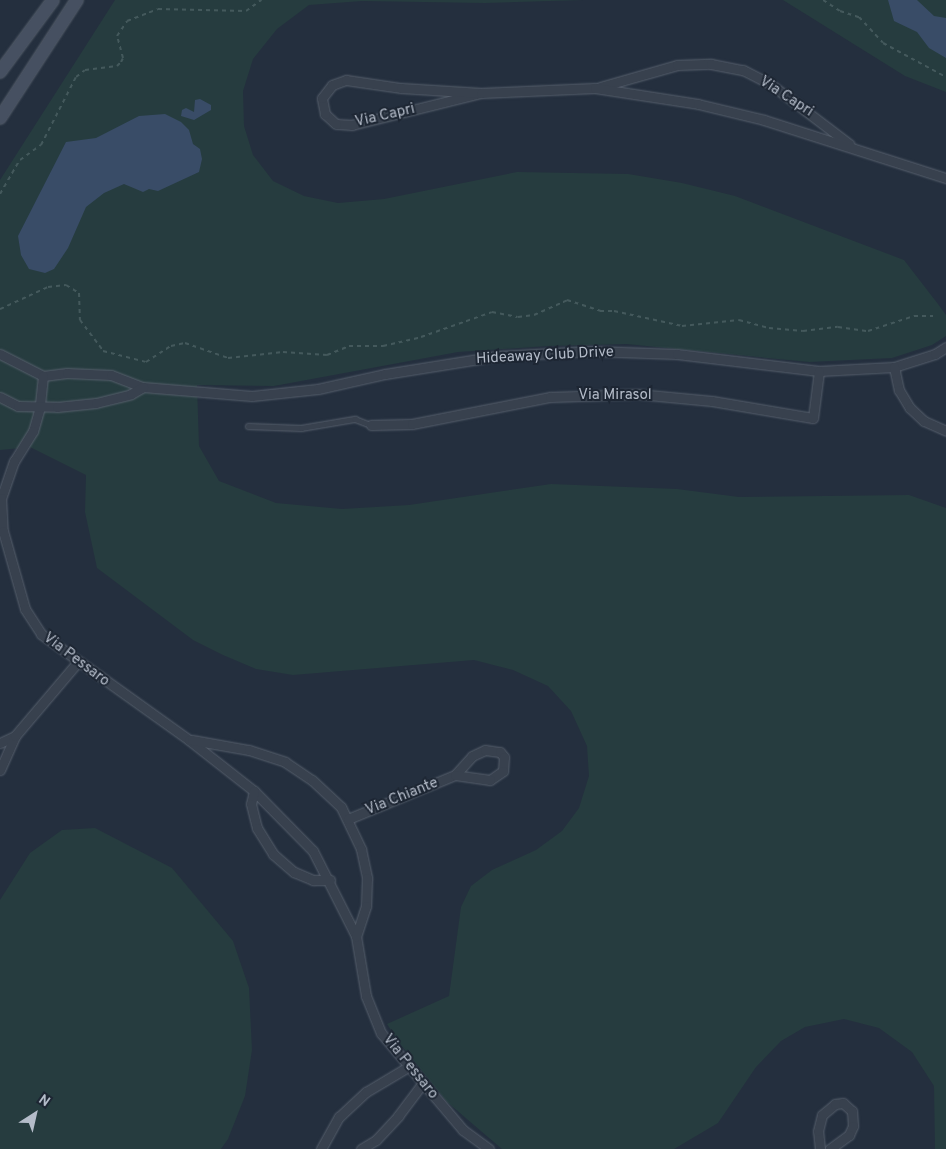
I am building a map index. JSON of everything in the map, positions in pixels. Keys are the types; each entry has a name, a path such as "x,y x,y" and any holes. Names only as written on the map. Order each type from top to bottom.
{"main road":[{"path":"0,72 53,0"},
{"path":"0,118 77,0"}],"street":[{"name":"Via Capri","path":"595,88 677,64 711,64 743,70 769,83 851,146"},
{"name":"Via Capri","path":"481,93 352,125 336,124 325,114 322,98 332,85 346,80 401,88 481,93 595,88 698,104 851,146 946,178"},
{"name":"Hideaway Club Drive","path":"43,376 67,373 110,375 143,387 252,396 318,389 384,374 498,356 591,351 677,354 818,371 894,367 934,354 946,347"},
{"path":"0,354 43,376"},
{"path":"894,367 899,390 910,408 924,421 946,431"},
{"name":"Via Mirasol","path":"370,425 412,424 550,397 638,394 712,401 813,418 818,371"},
{"name":"Via Pessaro","path":"43,376 40,407 33,431 14,461 1,498 3,531 24,609 41,634 77,663 189,740 254,791 313,851 330,880 356,936 370,1005 381,1032 422,1084 463,1130 489,1149"},
{"name":"Hideaway Club Drive","path":"0,397 18,406 40,407 96,403 131,394 143,387"},
{"path":"0,770 14,736 77,663"},
{"path":"0,743 14,736"},
{"name":"Via Pessaro","path":"189,740 249,750 285,762 312,780 341,807 348,818 361,849 367,878 366,906 356,936"},
{"name":"Via Chiante","path":"348,818 455,775 472,756 485,750 500,752 504,757 503,771 490,780 455,775"},
{"path":"254,791 251,804 257,828 272,854 300,874 313,880 330,880"},
{"path":"321,1149 339,1117 366,1092 408,1067"},
{"path":"361,1149 376,1140 393,1122 422,1084"},
{"path":"820,1149 819,1123 822,1115 834,1104 843,1103 852,1111 853,1126 849,1135 830,1149"}],"lane":[{"path":"248,426 301,428 355,420 370,425"}],"path":[{"path":"0,194 20,160 41,145 76,77 85,70 117,66 121,62 123,58 117,36 128,21 158,10 246,11 261,0"},
{"path":"823,0 832,7 859,17 884,43 946,78"},
{"path":"0,309 48,287 66,285 79,293 80,320 103,351 146,362 170,346 185,343 228,358 283,352 327,355 349,346 383,346 421,337 492,312 518,317 534,315 567,300 594,310 614,311 682,326 739,320 769,328 803,331 838,327 868,332 914,316 933,316"}],"green space":[{"path":"115,0 584,0 485,3 362,1 309,5 277,29 253,59 243,91 244,126 253,155 273,181 304,196 338,203 384,199 517,172 628,174 682,183 735,196 904,260 946,315 946,336 932,345 892,358 809,362 626,344 548,346 458,352 274,386 197,385 199,446 219,481 276,503 342,509 409,505 551,484 677,489 739,497 909,495 946,508 946,1149 935,1149 934,1086 912,1052 879,1028 844,1019 805,1027 781,1041 756,1067 718,1123 674,1149 502,1149 447,1102 401,1045 387,1024 449,996 461,907 471,886 492,870 536,850 562,831 579,808 589,776 587,746 571,711 548,686 513,670 474,660 293,675 256,669 193,640 97,568 85,512 86,475 30,447 0,450 0,180"},
{"path":"783,0 946,0 946,92 905,76"},
{"path":"95,828 172,868 233,941 249,988 252,1050 245,1096 228,1139 221,1149 0,1149 0,900 30,853 62,830"}],"water":[{"path":"888,0 917,0 934,16 946,18 946,58 929,48 917,32 894,21"},
{"path":"200,99 211,105 211,110 194,120 181,116 182,110 186,108 194,112 195,100"},
{"path":"165,114 181,122 189,130 193,144 200,149 202,159 199,172 158,191 149,189 143,192 124,184 104,193 86,207 68,248 54,269 45,273 29,269 21,255 18,236 66,142 96,138 139,116"}]}
